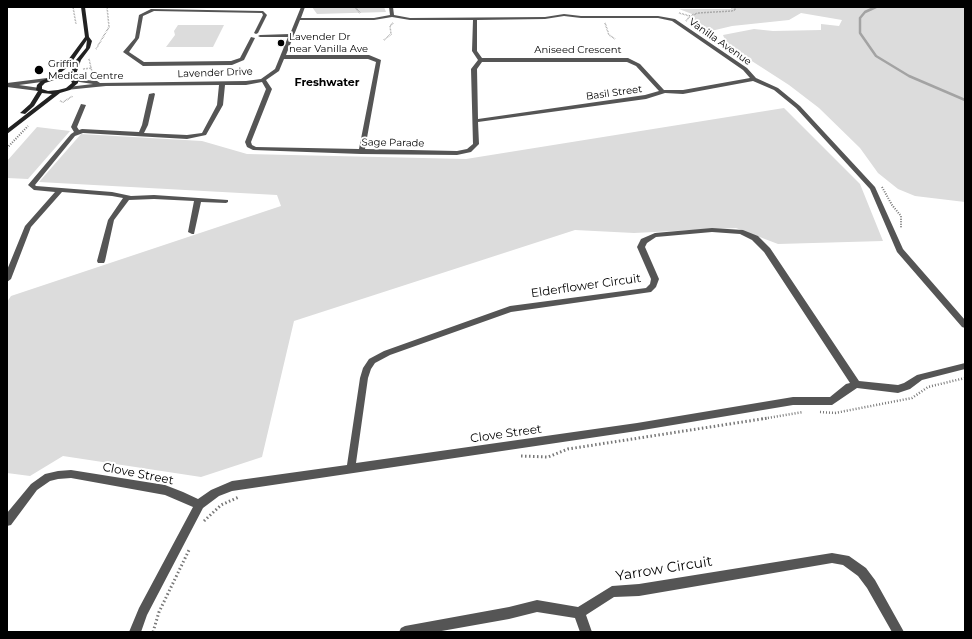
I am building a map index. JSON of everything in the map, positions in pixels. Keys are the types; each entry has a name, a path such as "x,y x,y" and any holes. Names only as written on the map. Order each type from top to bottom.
{"main road":[{"path":"7,132 58,92 68,89 75,83 74,79 79,60 89,44 83,7"},
{"path":"53,78 67,65 88,37"},
{"path":"7,127 29,108 39,90 40,84 53,78 74,79"},
{"path":"39,90 58,92"}],"street":[{"name":"Lavender Drive","path":"68,89 106,84 246,83 263,80 275,73 303,7"},
{"path":"391,7 393,19"},
{"path":"153,10 263,12 265,15 256,36 242,59 232,63 145,64 139,63 126,52 137,38 141,15 153,10"},
{"name":"Vanilla Avenue","path":"298,19 545,18 564,15 581,17 668,18 740,65 754,79 776,89 794,103 877,194 900,250 965,325"},
{"path":"475,18 474,52 481,60"},
{"path":"256,36 291,36"},
{"path":"282,57 369,57 379,61 361,152"},
{"name":"Aniseed Crescent","path":"481,60 628,60 638,65 662,91"},
{"name":"Sage Parade","path":"263,80 270,89 248,144 251,147 262,151 466,152 473,149 476,144 474,69 481,60"},
{"name":"Lavender Drive","path":"74,79 106,84"},
{"name":"Basil Street","path":"476,121 646,98 662,91 683,92 754,79"},
{"path":"39,90 7,85 47,80"},
{"path":"222,83 220,105 204,134 187,137 87,130 77,133 31,186 34,188 59,191 112,194 128,197 226,201"},
{"path":"141,134 145,125 152,94"},
{"path":"77,133 74,128 83,105"},
{"path":"7,279 11,259 31,220 59,191"},
{"path":"101,261 111,220 128,197"},
{"path":"192,232 198,200"},
{"name":"Elderflower Circuit","path":"351,468 364,378 367,368 372,362 387,353 510,309 648,290 653,285 655,279 641,247 644,240 655,236 712,230 741,232 755,238 767,250 856,384"},
{"path":"856,384 898,389 907,386 920,377 965,366"},
{"name":"Clove Street","path":"7,521 27,494 48,477 71,474 165,490 199,505 215,493 232,486 630,428 793,401 832,401 839,397 849,387 856,384"},
{"path":"136,632 150,599 199,505"},
{"name":"Yarrow Circuit","path":"579,613 612,592 639,590 832,558 845,560 862,572 871,584 898,632"},
{"path":"405,632 509,613 538,606 579,613 586,632"}],"path":[{"path":"73,7 76,29"},
{"path":"93,76 89,60 102,41 109,27 107,7"},
{"path":"355,7 360,13"},
{"path":"682,20 685,22 690,16 698,13 732,11 735,10 735,7"},
{"path":"384,40 391,34 390,26 393,19"},
{"path":"604,19 609,35 615,39"},
{"path":"90,79 93,76 97,76"},
{"path":"58,104 63,102"},
{"path":"7,148 32,122"},
{"path":"816,412 835,413 912,398 928,387 965,378"},
{"path":"516,456 548,457 564,450 806,412"},
{"path":"202,525 210,514 221,505 243,497"},
{"path":"153,632 159,612 192,544"}],"shaded area":[{"path":"312,7 384,7 386,12 317,14"},
{"path":"731,7 965,7 965,202 915,196 898,189 878,173 860,148 819,108 789,85 727,45 723,35 754,29 773,31 821,30 821,24 839,26 842,20 801,13 789,20 732,26 711,31 693,24 692,14 679,9 731,9"},
{"path":"178,25 224,25 213,47 166,47 175,35 174,31"},
{"path":"784,108 860,184 883,241 778,244 736,228 634,233 575,230 294,321 262,457 201,477 63,456 30,476 7,473 7,302 11,296 281,206 277,195 39,182 81,134 202,141 247,154 466,159"},
{"path":"37,127 70,131 28,179 7,178 7,161"}],"waterway":[{"path":"876,7 865,12 860,18 860,33 876,56 909,76 965,100"}],"place":[{"name":"Lavender Dr near Vanilla Ave","path":"281,43"},
{"name":"Griffin Medical Centre","path":"39,70"}],"district":[{"name":"Freshwater","path":"327,83"}]}
